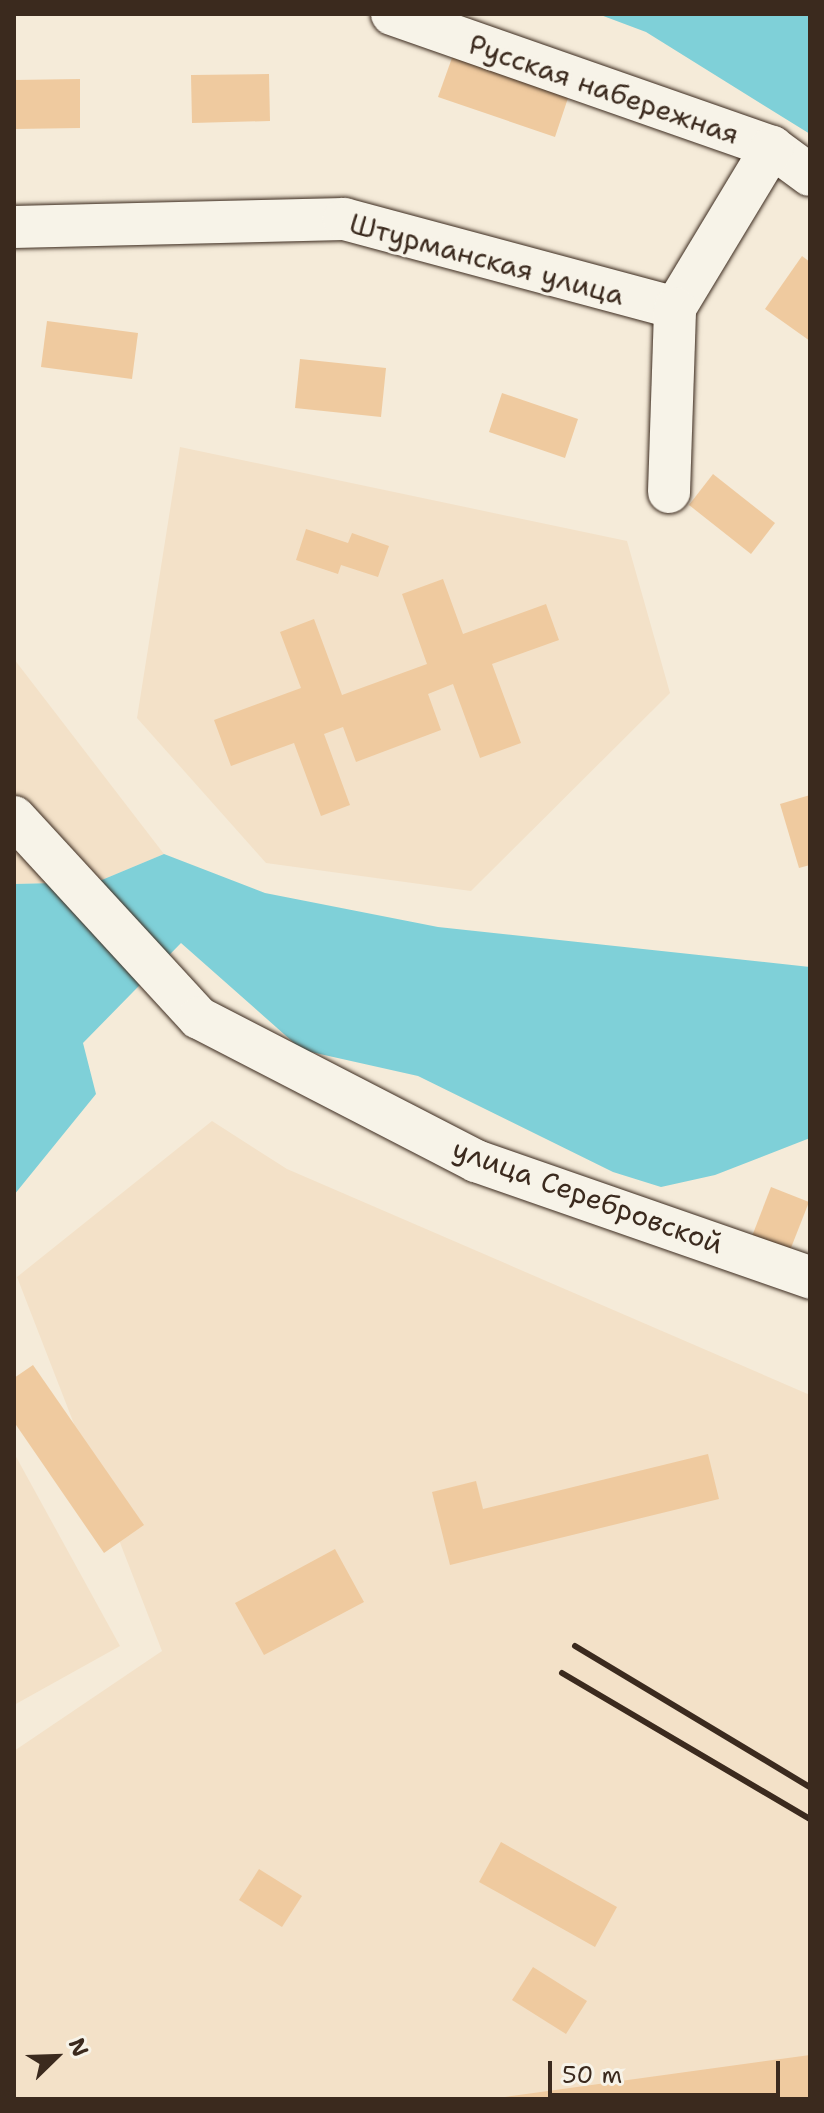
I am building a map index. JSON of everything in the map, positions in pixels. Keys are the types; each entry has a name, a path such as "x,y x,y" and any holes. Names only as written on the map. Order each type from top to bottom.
{"street":[{"name":"Русская набережная","path":"392,14 772,147 810,175"},
{"path":"669,492 675,308 772,147"},
{"name":"Штурманская улица","path":"14,227 344,219 675,308"},
{"name":"улица Серебровской","path":"14,817 62,864 199,1018 476,1161 810,1277"}],"shaded area":[{"path":"180,447 627,541 670,693 471,891 266,863 137,718"},
{"path":"14,659 164,854 97,882 14,884"},
{"path":"212,1121 287,1169 810,1395 810,2099 14,2099 14,1751 162,1651 17,1277"},
{"path":"14,1453 120,1646 14,1705"}],"water":[{"path":"598,14 810,14 810,134 646,32"},
{"path":"164,854 265,893 438,927 810,967 810,1138 715,1175 661,1187 613,1172 418,1076 302,1050 181,943 83,1043 96,1094 14,1195 14,884 97,882"}],"building":[{"path":"453,55 569,95 555,137 438,97"},
{"path":"269,74 270,121 192,123 191,75"},
{"path":"80,79 80,128 14,129 14,80"},
{"path":"802,256 810,262 810,341 765,309"},
{"path":"47,321 138,333 132,379 41,367"},
{"path":"300,359 386,368 381,417 295,408"},
{"path":"502,393 578,419 565,458 489,432"},
{"path":"713,474 775,523 751,554 689,505"},
{"path":"306,529 348,543 352,533 389,546 378,577 341,565 338,574 296,560"},
{"path":"443,579 463,634 546,604 559,640 492,664 521,743 480,758 453,684 428,694 441,730 356,762 343,727 324,734 350,805 321,816 294,743 231,766 214,720 301,688 280,632 314,619 342,695 427,664 402,594"},
{"path":"810,795 810,865 799,868 780,804"},
{"path":"771,1187 809,1202 787,1258 749,1244"},
{"path":"33,1365 144,1525 104,1553 14,1422 14,1378"},
{"path":"708,1454 719,1499 450,1565 432,1492 476,1481 483,1509"},
{"path":"335,1549 364,1602 264,1655 235,1603"},
{"path":"501,1842 617,1907 595,1947 479,1882"},
{"path":"259,1869 302,1896 282,1927 239,1900"},
{"path":"533,1967 587,2001 566,2034 512,2000"},
{"path":"810,2055 810,2099 505,2099 505,2097"}],"railway":[{"path":"575,1646 810,1787"},
{"path":"562,1673 810,1819"}]}
